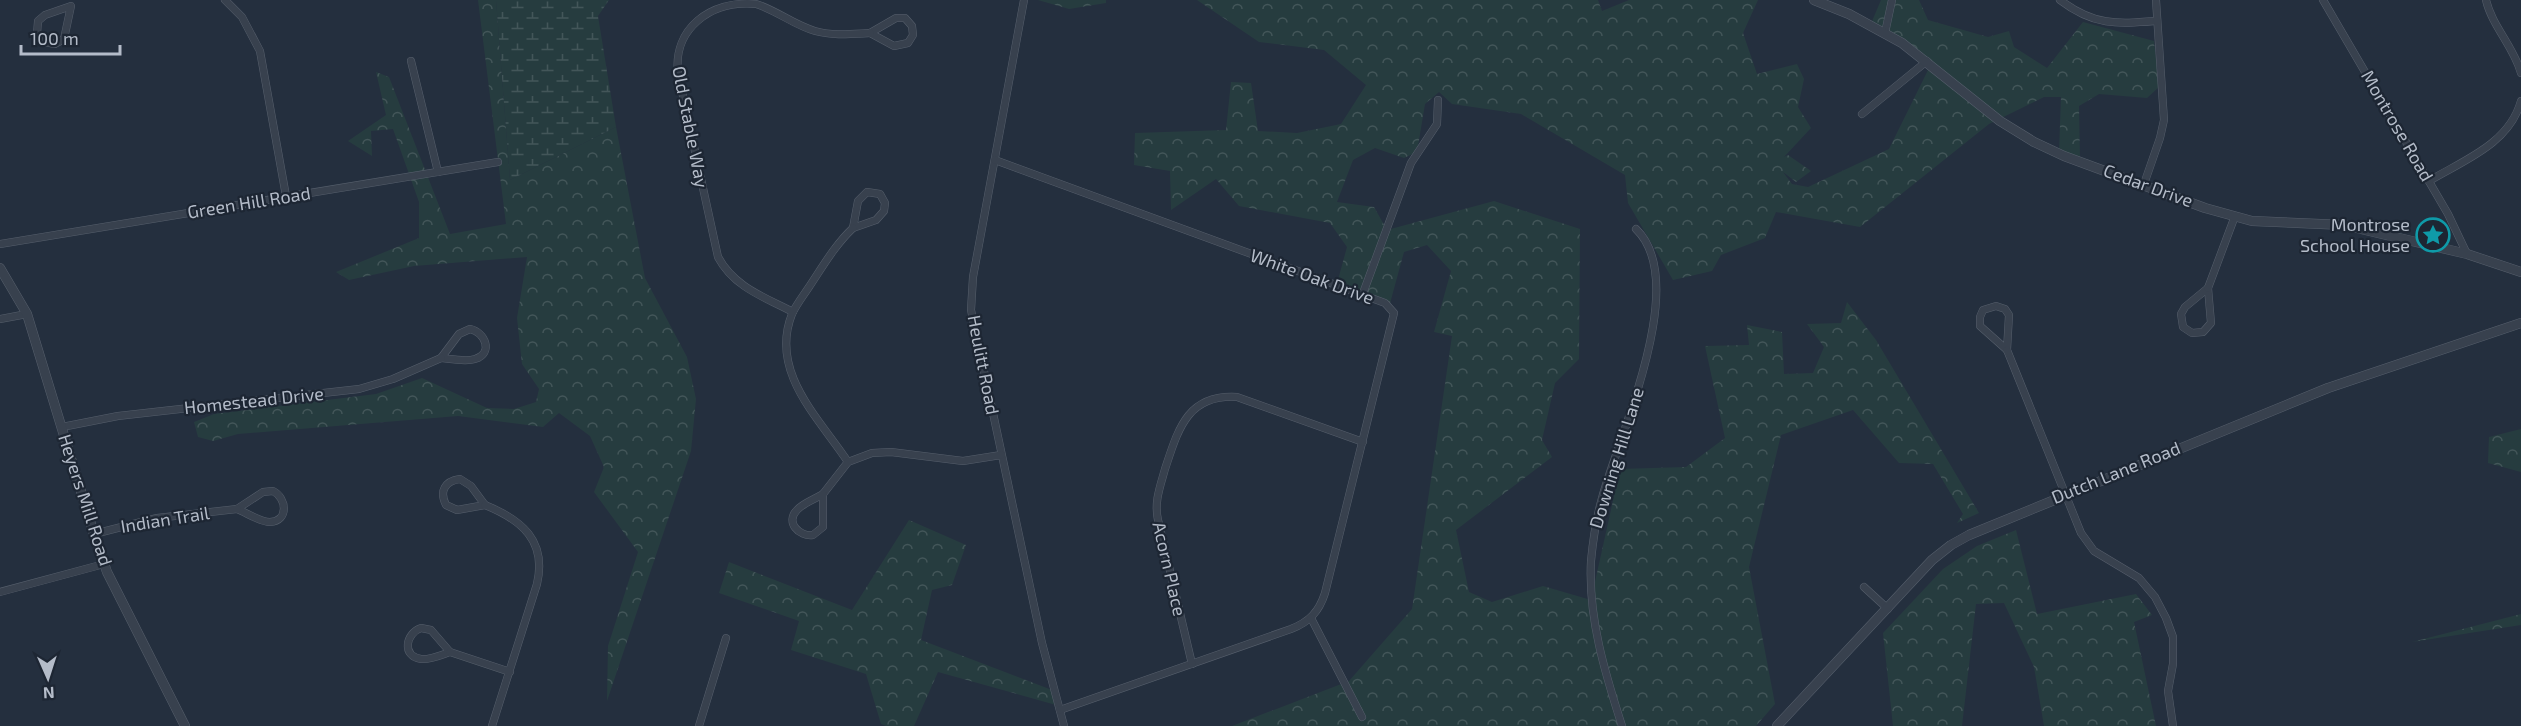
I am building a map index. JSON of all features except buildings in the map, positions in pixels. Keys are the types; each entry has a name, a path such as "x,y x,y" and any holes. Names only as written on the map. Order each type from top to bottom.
{"street":[{"path":"225,0 242,17 260,51 286,196"},
{"name":"Heulitt Road","path":"1024,0 971,300 973,322 1042,643 1064,726"},
{"name":"Cedar Drive","path":"1814,0 1849,14 1885,33 1927,61 1986,111 2034,142 2064,156 2205,208 2235,216 2266,222 2344,225 2467,254 2521,272"},
{"path":"1885,33 1892,0"},
{"path":"2060,0 2081,15 2103,22 2157,21"},
{"path":"2144,184 2164,120 2156,0"},
{"name":"Montrose Road","path":"2323,0 2429,181 2467,254"},
{"path":"2486,0 2490,12 2515,56 2521,73"},
{"name":"Old Stable Way","path":"793,312 743,287 726,270 718,257 678,73 679,44 686,29 700,14 715,5 734,1 757,4 818,32 870,33"},
{"path":"74,3 64,39 55,44 44,42 37,34 38,21 45,15 74,3"},
{"path":"896,18 909,21 913,29 911,40 904,46 870,33 896,18"},
{"path":"411,61 438,172"},
{"path":"1862,114 1927,61"},
{"path":"1362,296 1411,163 1437,124 1438,100"},
{"path":"2429,181 2497,140 2515,118 2521,101"},
{"name":"White Oak Drive","path":"994,160 1388,305 1394,316 1325,593 1320,607 1311,618"},
{"name":"Green Hill Road","path":"0,244 498,162"},
{"path":"848,462 792,379 786,351 786,337 793,312 834,248 853,228 876,220 883,214 885,203 880,194 872,192 862,195 855,209 853,228"},
{"path":"2208,288 2183,309 2180,319 2187,331 2203,332 2211,323 2208,288 2235,216"},
{"name":"Downing Hill Lane","path":"1622,726 1597,637 1593,610 1591,561 1601,500 1639,385 1654,326 1652,254 1646,238 1636,229"},
{"name":"Heyers Mill Road","path":"0,268 27,314 104,564 185,726"},
{"path":"2007,351 2009,315 2001,307 1988,307 1981,315 1980,326 2007,351 2081,532 2094,550 2139,578 2155,597 2166,618 2173,637 2173,664 2168,691 2173,726"},
{"path":"0,319 27,314"},
{"name":"Dutch Lane Road","path":"1777,726 1932,560 1950,545 1988,526 2328,388 2521,323"},
{"name":"Homestead Drive","path":"62,428 118,416 358,389 393,379 441,358 478,358 484,351 486,342 476,330 464,330 441,358"},
{"name":"Acorn Place","path":"1192,664 1156,504 1178,431 1184,419 1206,402 1223,397 1237,398 1363,442"},
{"path":"822,494 823,526 813,535 803,535 795,528 793,518 795,513 822,494 848,462 881,452 963,461 1001,455"},
{"path":"485,505 452,509 443,501 444,487 453,480 465,481 485,505 507,514 520,524 532,540 538,558 537,584 492,726"},
{"name":"Indian Trail","path":"94,534 147,520 237,509 268,491 277,493 285,505 282,514 271,522 237,509"},
{"path":"0,592 104,564"},
{"path":"1864,587 1888,609"},
{"path":"1060,710 1291,629 1311,618 1362,717"},
{"path":"450,652 417,658 410,651 408,639 413,631 426,628 450,652 510,672"},
{"path":"699,726 726,638"}],"green space":[{"path":"478,0 496,0 510,180 616,127 645,278 687,357 696,399 691,451 607,701 608,646 638,552 594,492 604,467 590,436 559,413 543,427 458,416 238,434 213,441 198,437 194,422 214,414 376,394 422,378 487,408 514,409 536,402 539,389 522,364 517,318 527,257 414,266 349,280 336,272 419,238 419,202 393,129 371,131 372,156 348,141 386,115 376,72 389,77 450,234 506,224"},
{"path":"496,0 609,0 598,16 616,127 510,180"},
{"path":"1038,0 1106,0 1106,3 1069,9"},
{"path":"1197,0 1598,0 1602,11 1629,0 1758,0 1743,33 1757,74 1797,64 1804,79 1798,107 1811,128 1784,157 1788,155 1811,171 1796,182 1783,172 1792,184 1808,187 1889,149 1931,64 1870,26 1881,0 1919,0 1928,20 1988,37 2009,31 2014,47 2047,68 2083,22 2154,41 2159,87 2147,98 2099,94 2079,106 2080,160 2059,152 2061,97 2044,97 1989,124 1860,227 1776,212 1765,238 1721,255 1712,271 1673,280 1628,203 1625,175 1521,114 1452,104 1439,92 1425,104 1417,152 1404,158 1375,148 1353,160 1337,202 1374,207 1387,230 1494,201 1580,229 1579,359 1555,383 1542,440 1552,457 1456,530 1469,592 1492,602 1543,586 1591,600 1620,469 1686,467 1725,438 1705,346 1749,345 1747,325 1782,332 1784,374 1813,373 1824,347 1807,324 1841,323 1847,302 1876,340 1979,513 1957,523 1963,514 1933,464 1899,463 1853,410 1781,435 1749,567 1775,704 1756,726 1232,726 1349,681 1412,609 1452,336 1434,332 1451,271 1427,245 1404,252 1389,307 1336,287 1347,247 1330,223 1239,206 1216,179 1171,210 1170,171 1134,165 1135,133 1226,130 1231,82 1251,83 1258,131 1297,133 1341,124 1366,85 1324,50 1259,42"},
{"path":"2521,429 2521,472 2488,463 2489,437"},
{"path":"909,520 966,545 952,585 932,590 921,640 1052,690 1056,705 938,672 914,726 886,726 881,724 866,674 791,650 799,621 719,593 729,562 852,610"},
{"path":"2016,530 2037,614 2136,594 2152,615 2134,622 2156,726 2044,726 2034,667 2004,603 1976,604 1962,726 1893,726 1883,633 1943,569 1977,546"},
{"path":"2521,614 2521,625 2412,642"}],"place":[{"name":"Montrose School House","path":"2433,235"}]}
